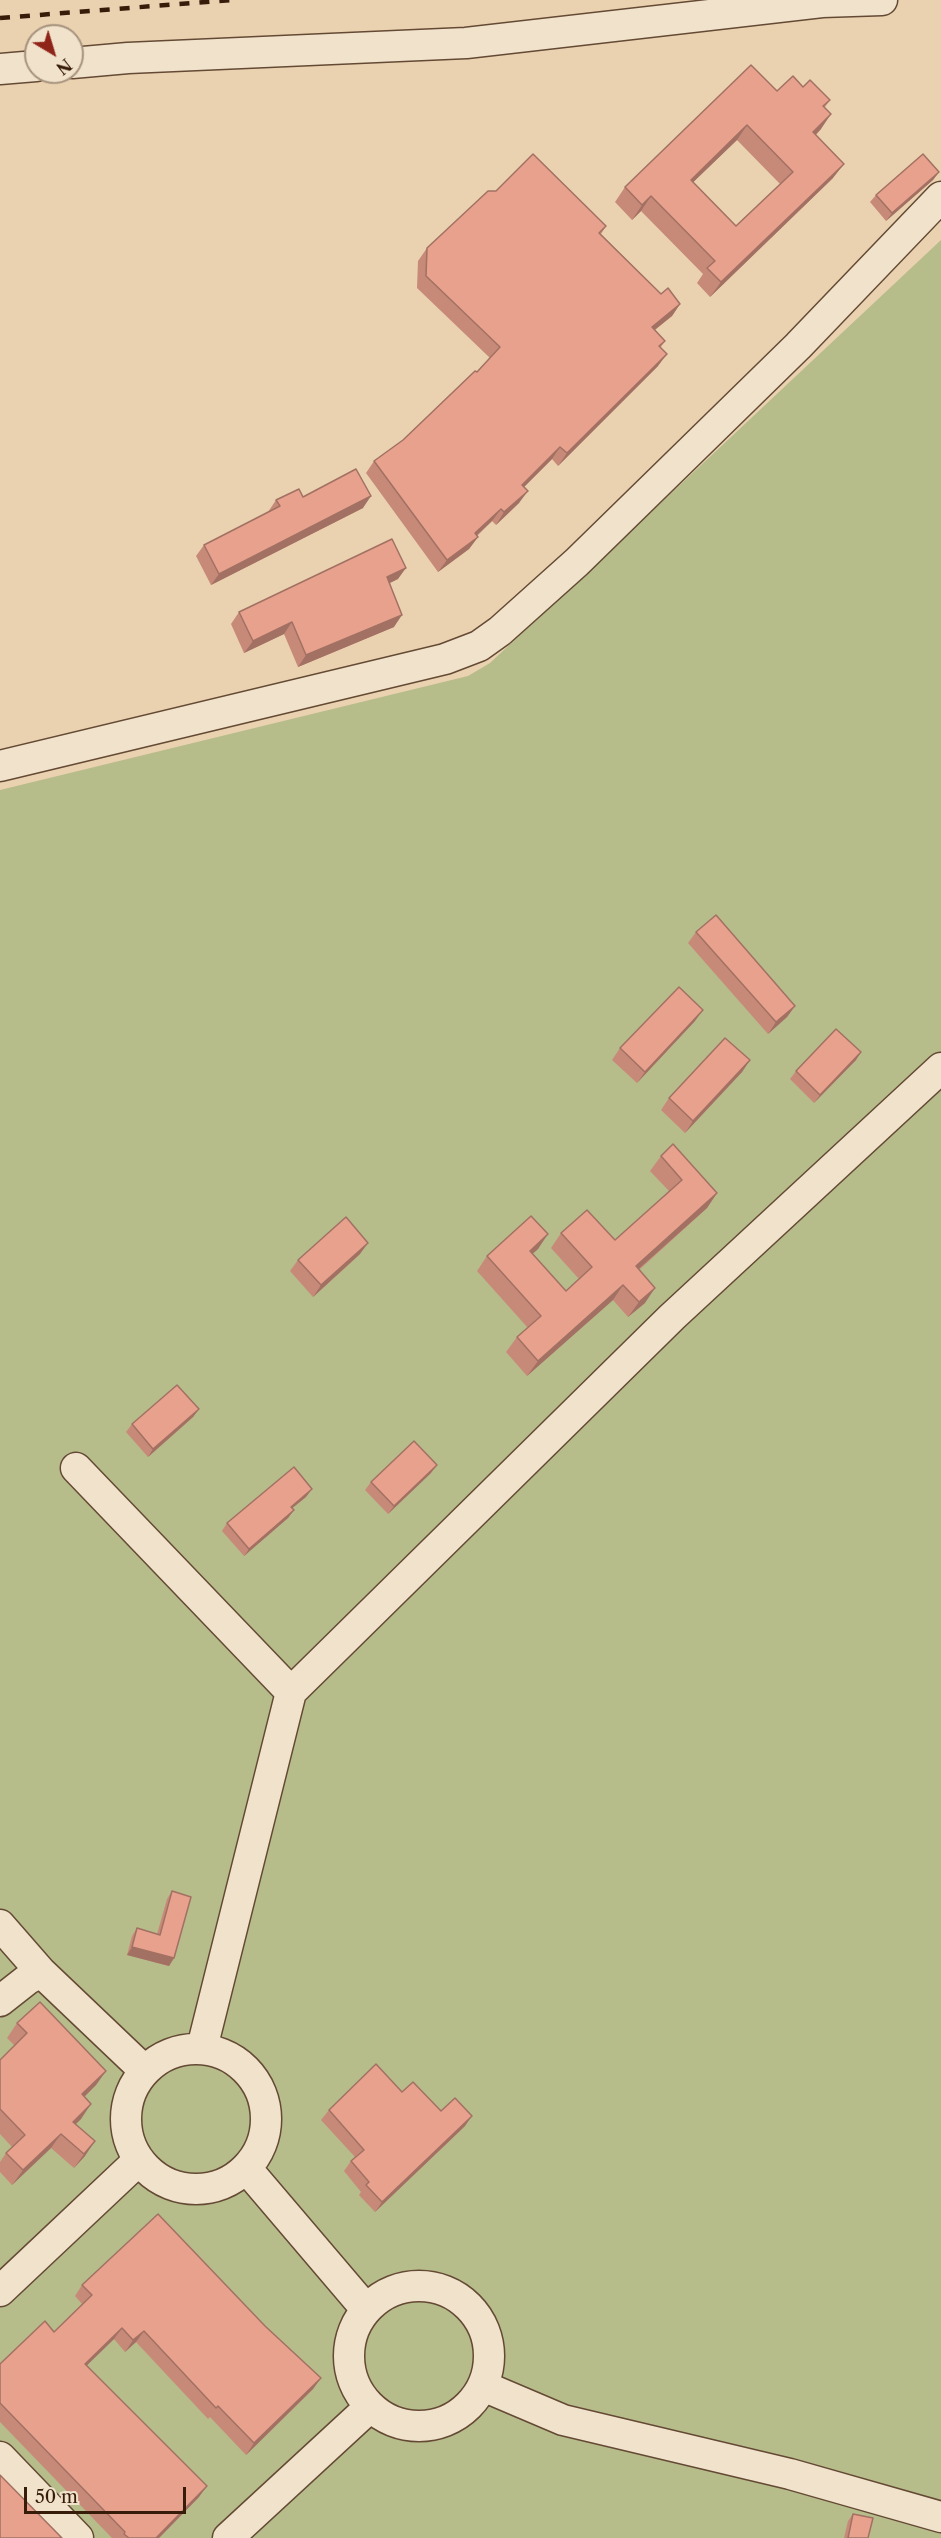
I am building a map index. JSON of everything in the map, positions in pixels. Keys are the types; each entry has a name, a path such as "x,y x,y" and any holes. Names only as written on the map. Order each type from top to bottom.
{"street":[{"path":"84,62 466,43 822,2 882,0"},
{"path":"0,69 24,67"},
{"path":"0,766 445,659 479,646 500,631 578,561 654,488 798,346 941,197"},
{"path":"202,2048 291,1692 672,1317 941,1068"},
{"path":"76,1468 291,1692"},
{"path":"0,1925 41,1972 145,2071"},
{"path":"0,2001 41,1972"},
{"path":"202,2048 224,2054 243,2066 258,2084 265,2105 266,2128 260,2150 246,2168 230,2181 211,2188 190,2189 171,2185 153,2175 138,2161 128,2140 125,2118 129,2095 145,2071 158,2059 179,2050 202,2048"},
{"path":"0,2291 138,2161"},
{"path":"246,2168 366,2309"},
{"path":"427,2286 448,2291 467,2304 481,2321 489,2342 490,2364 483,2386 471,2405 453,2418 432,2426 410,2427 388,2420 370,2407 357,2390 353,2380 349,2349 354,2328 366,2309 384,2295 405,2287 427,2286"},
{"path":"483,2386 563,2420 790,2474 941,2517"},
{"path":"228,2538 370,2407"},
{"path":"0,2457 78,2538"}],"green space":[{"path":"941,240 941,2538 0,2538 0,790 468,676 490,663"}],"building":[{"path":"751,65 777,91 793,76 803,87 810,80 830,100 823,106 831,114 813,132 844,164 721,282 707,268 715,261 651,196 642,205 625,187","holes":["747,125 793,172 736,226 691,180"]},
{"path":"533,154 606,226 599,233 661,294 668,288 680,304 652,327 665,341 659,346 667,354 567,453 560,447 522,485 528,491 504,512 501,509 475,533 478,537 447,560 374,461 403,440 475,371 477,372 500,347 426,276 427,248 488,191 496,191"},
{"path":"923,154 939,172 892,213 876,195"},
{"path":"356,469 371,496 219,574 204,545 280,506 276,500 299,489 303,497"},
{"path":"392,539 406,568 387,577 402,615 306,655 292,622 253,641 239,612"},
{"path":"716,915 795,1006 776,1022 696,932"},
{"path":"679,987 703,1010 645,1072 620,1048"},
{"path":"836,1029 861,1052 820,1095 796,1071"},
{"path":"725,1038 750,1060 693,1121 669,1098"},
{"path":"673,1144 717,1193 636,1266 655,1288 639,1302 623,1285 538,1361 517,1337 541,1316 487,1256 531,1216 548,1234 530,1251 566,1291 592,1267 561,1233 587,1210 615,1240 682,1180 661,1156"},
{"path":"346,1217 368,1243 321,1285 298,1260"},
{"path":"177,1385 199,1409 153,1449 132,1424"},
{"path":"414,1441 437,1465 394,1506 371,1482"},
{"path":"294,1467 312,1489 291,1507 294,1510 249,1549 227,1523"},
{"path":"172,1891 191,1897 174,1958 132,1947 137,1928 160,1935"},
{"path":"40,2002 106,2071 82,2094 91,2104 73,2122 95,2141 84,2154 61,2134 23,2170 6,2153 25,2135 0,2109 0,2060 27,2033 17,2023"},
{"path":"376,2064 402,2092 413,2082 441,2111 455,2098 472,2116 382,2202 366,2185 369,2182 351,2161 364,2150 329,2110"},
{"path":"158,2214 265,2326 321,2378 254,2443 218,2406 216,2408 144,2331 133,2340 122,2328 85,2364 207,2486 156,2538 129,2538 0,2403 0,2364 45,2321 54,2332 92,2295 82,2285"},
{"path":"0,2475 62,2538 0,2538"},
{"path":"853,2514 873,2518 868,2538 848,2538"}],"railway":[{"path":"0,18 231,0"}]}
